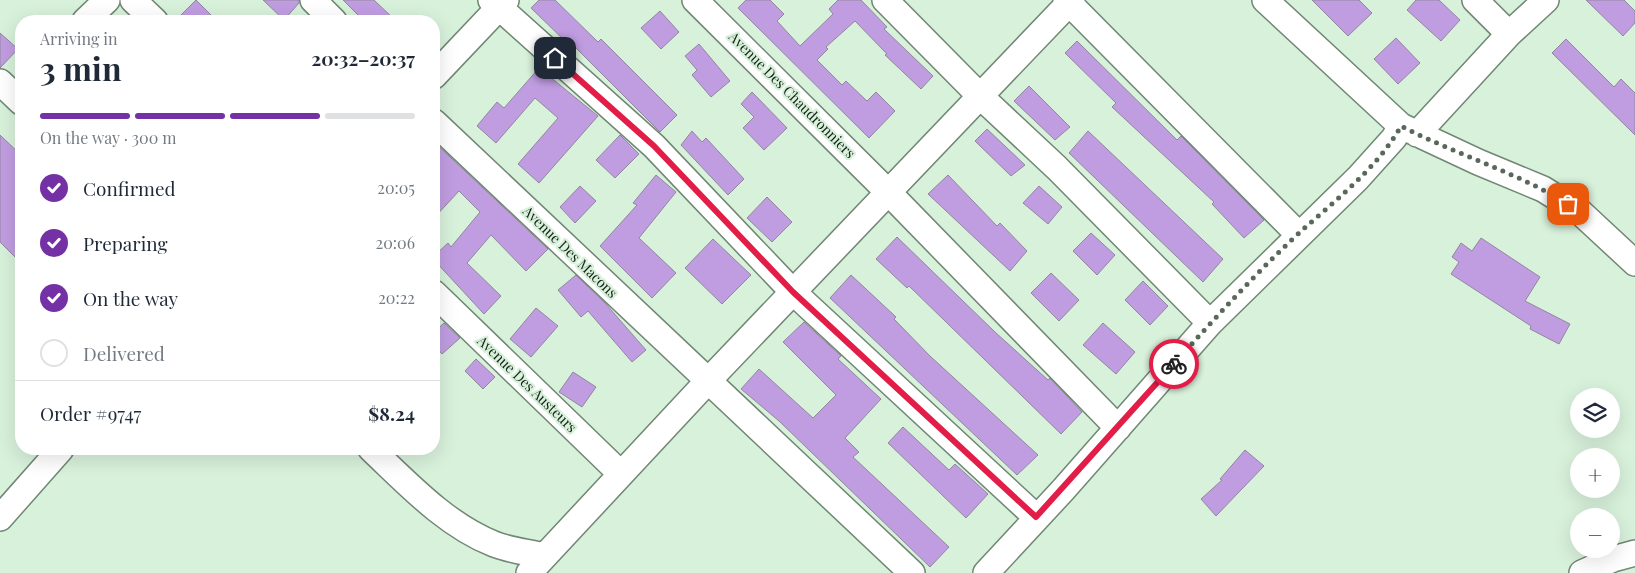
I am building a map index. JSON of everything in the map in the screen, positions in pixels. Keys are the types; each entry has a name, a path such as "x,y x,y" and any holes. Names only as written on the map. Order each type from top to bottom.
{"street":[{"path":"91,15 107,0"},
{"path":"133,0 149,15"},
{"path":"313,0 328,15"},
{"name":"Avenue Des Chaudronniers","path":"695,0 888,192 1118,428"},
{"path":"885,0 979,95 1057,168 1210,323"},
{"path":"1265,0 1409,130 1543,189 1580,212 1635,263"},
{"path":"1475,0 1509,34"},
{"path":"986,573 1012,548 1036,517 1118,428 1210,323 1298,234 1358,178 1394,138 1409,130 1546,0"},
{"path":"378,455 438,510 467,531 536,564 1069,1 1298,234"},
{"path":"440,69 499,3 654,146 793,292 1036,517"},
{"name":"Avenue Des Macons","path":"440,128 707,382 912,573"},
{"name":"Avenue Des Austeurs","path":"440,299 621,474"},
{"path":"0,518 56,455"},
{"path":"1582,573 1613,559 1635,553"}],"building":[{"path":"196,0 211,15 181,15"},
{"path":"263,0 299,0 299,3 288,15 279,15"},
{"path":"343,0 374,0 390,15 358,15"},
{"path":"539,0 555,0 598,42 601,39 677,115 660,132 570,42 568,44 531,8"},
{"path":"746,0 770,0 784,14 777,21 800,46 833,14 829,9 838,0 861,0 887,27 884,29 933,76 921,89 885,55 887,54 855,21 826,47 828,49 817,60 842,85 846,81 867,101 876,92 895,111 869,138 738,8"},
{"path":"1312,0 1359,0 1372,13 1348,36"},
{"path":"1416,0 1439,0 1460,20 1441,41 1407,10"},
{"path":"1586,0 1624,0 1635,11 1635,23 1623,36"},
{"path":"660,11 679,32 661,49 641,28"},
{"path":"0,33 15,46 15,52 0,68"},
{"path":"1396,38 1420,63 1398,84 1374,59"},
{"path":"1566,39 1614,87 1621,79 1635,93 1635,135 1552,53"},
{"path":"1077,41 1177,140 1181,136 1264,220 1244,238 1212,204 1214,202 1112,107 1116,103 1065,53"},
{"path":"699,44 730,81 711,97 692,75 697,70 685,56"},
{"path":"539,68 598,116 539,183 518,164 558,118 535,98 496,143 477,126 497,102 504,108"},
{"path":"1029,86 1070,127 1055,140 1014,101"},
{"path":"752,92 787,128 764,150 743,128 754,117 741,104"},
{"path":"987,129 1025,165 1011,176 975,141"},
{"path":"692,131 702,142 706,138 744,179 728,195 681,145"},
{"path":"1088,131 1223,259 1203,282 1069,153"},
{"path":"0,135 15,149 15,257 0,242"},
{"path":"620,135 639,154 615,178 596,160"},
{"path":"440,148 548,249 526,271 491,235 467,263 501,296 484,314 440,266 440,250 448,243 451,247 480,212 459,191 440,212"},
{"path":"656,175 676,192 639,238 676,273 652,298 600,246 637,205 633,203"},
{"path":"948,175 997,226 1000,223 1027,251 1010,271 928,194"},
{"path":"580,186 596,201 575,223 560,207"},
{"path":"1039,186 1062,207 1048,224 1023,203"},
{"path":"767,197 792,222 772,242 747,218"},
{"path":"1091,233 1115,255 1097,275 1073,251"},
{"path":"897,237 995,332 1048,380 1050,378 1082,412 1061,434 909,286 907,288 876,259"},
{"path":"1481,238 1540,277 1525,301 1570,324 1559,344 1530,329 1531,326 1451,274 1459,262 1452,257 1461,243 1472,251"},
{"path":"713,239 751,275 722,304 685,268"},
{"path":"1051,273 1079,300 1059,321 1031,293"},
{"path":"576,275 605,303 646,350 632,362 588,311 581,317 558,290"},
{"path":"851,275 896,317 894,319 930,356 1038,455 1017,475 830,298"},
{"path":"1143,281 1168,306 1150,325 1125,300"},
{"path":"536,308 558,326 531,357 510,339"},
{"path":"804,322 841,356 838,359 881,399 845,438 859,452 853,457 949,547 930,567 779,421 741,389 759,369 813,418 836,395 783,342"},
{"path":"444,323 460,338 442,354 440,352 440,327"},
{"path":"1103,323 1135,352 1116,374 1083,345"},
{"path":"476,359 495,377 483,389 465,371"},
{"path":"573,372 596,387 582,407 559,392"},
{"path":"903,427 949,470 955,464 988,494 966,518 888,443"},
{"path":"1245,450 1264,466 1216,516 1201,499 1222,480 1220,479"}],"way so far":[{"path":"1174,364 1235,297 1358,178 1394,138 1401,126 1478,162 1543,189 1568,204"}],"route":[{"path":"555,58 654,146 793,292 1036,517 1064,490 1174,364"}]}
